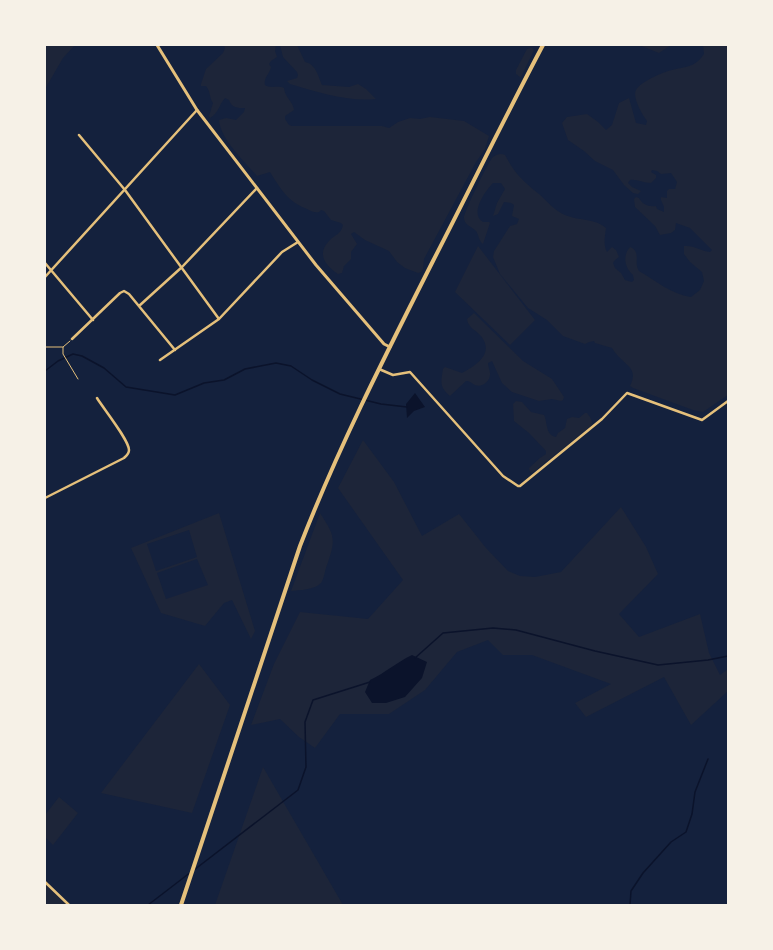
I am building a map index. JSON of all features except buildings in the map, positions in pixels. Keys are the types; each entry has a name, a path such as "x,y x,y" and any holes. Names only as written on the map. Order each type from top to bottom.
{"highway":[{"path":"181,905 300,546 318,500 336,458 379,369 543,45"}],"street":[{"path":"157,45 197,110 298,242 384,344 390,347"},
{"path":"45,277 197,110"},
{"path":"79,135 125,190 220,319"},
{"path":"139,306 182,267 257,188"},
{"path":"160,360 220,319 282,252 298,242"},
{"path":"45,263 93,320"},
{"path":"72,339 120,293 127,291 175,350"},
{"path":"379,369 393,375 410,372 503,476 518,486 542,469 602,419 627,393 702,420 728,401"},
{"path":"45,498 124,458 128,454 128,447 97,398"},
{"path":"45,882 69,905"}],"path":[{"path":"45,347 63,347 72,339"},
{"path":"63,347 64,356 78,379"}],"shaded area":[{"path":"45,45 75,45 63,58 45,89"},
{"path":"219,45 276,45 275,51 277,57 269,64 271,67 265,80 265,85 269,87 284,88 294,110 285,116 285,119 289,125 382,126 389,128 398,122 410,118 420,119 430,117 464,121 489,136 485,149 476,162 424,259 423,269 421,272 418,273 405,268 397,262 389,251 365,240 354,232 351,234 357,244 351,252 351,259 344,266 342,273 338,274 326,263 323,255 325,246 341,231 343,225 331,220 324,211 321,210 319,212 313,212 295,203 281,189 270,172 257,176 234,150 220,127 219,120 226,118 236,120 244,112 245,108 235,107 225,98 215,114 210,118 209,116 213,103 208,88 206,86 201,86 201,84 206,69 223,53 225,48 224,46"},
{"path":"280,45 297,45 305,62 312,65 316,71 322,85 349,87 358,84 366,89 376,99 365,100 343,98 290,84 287,81 297,78 298,75 283,57"},
{"path":"639,45 671,45 659,53"},
{"path":"703,45 728,45 728,395 703,412 693,410 633,388 630,386 633,376 631,369 612,348 595,343 594,341 585,344 563,336 547,320 528,308 500,274 493,257 494,251 510,226 517,224 519,219 512,216 514,205 504,202 498,214 493,216 497,203 505,189 501,183 493,183 484,194 479,204 478,214 480,220 490,223 483,244 480,241 476,231 466,224 464,218 472,197 491,160 496,155 504,154 520,177 551,206 570,217 591,221 606,228 605,246 607,252 612,247 616,250 619,257 613,263 615,268 621,273 625,280 632,282 634,280 633,275 626,265 625,258 630,247 634,249 637,254 637,268 639,271 670,290 691,297 700,290 704,281 702,272 690,262 684,254 684,246 691,246 710,252 712,250 690,228 676,223 675,230 671,233 660,235 655,226 635,207 634,199 636,197 646,205 656,206 657,209 664,212 661,197 667,198 667,191 669,189 675,189 677,182 671,173 661,174 652,170 651,172 656,175 656,178 651,183 630,180 628,183 632,187 641,191 638,194 633,193 624,185 613,170 595,161 568,140 562,123 567,117 587,114 606,130 612,125 619,103 629,98 636,123 646,125 647,121 640,110 635,97 638,87 658,75 695,63 704,54"},
{"path":"530,48 534,50 520,77 516,74 516,70 527,49"},
{"path":"478,246 535,320 510,345 455,292"},
{"path":"474,313 523,361 552,379 564,397 563,400 552,399 539,401 512,392 502,383 492,361 488,363 490,376 486,383 478,386 466,381 450,396 446,393 442,387 443,369 445,367 462,373 482,359 485,354 485,342 471,327 467,319"},
{"path":"415,393 425,407 414,411 407,418 406,404"},
{"path":"516,401 522,402 531,412 544,415 548,431 552,436 556,437 558,433 565,428 567,419 572,417 579,418 585,413 587,413 592,424 532,473 530,472 529,468 546,454 546,451 529,433 514,421 513,404"},
{"path":"363,440 394,482 422,536 459,514 486,548 508,571 520,576 535,577 561,572 621,507 646,547 658,574 619,614 639,637 700,614 709,653 720,675 728,669 728,691 691,725 664,677 586,717 575,703 611,684 532,655 503,655 488,640 457,652 425,690 389,714 340,714 315,748 299,737 280,719 251,725 274,664 300,612 368,619 403,580 338,488"},
{"path":"219,513 255,631 251,639 232,600 224,603 205,626 161,613 131,548","holes":["189,530 197,557 156,571 147,544","197,559 208,585 166,599 157,573"]},
{"path":"320,513 329,527 333,543 323,579 321,583 315,587 291,591"},
{"path":"412,655 427,662 422,678 405,697 386,703 372,703 365,692 370,680"},
{"path":"199,664 230,705 192,813 101,793"},
{"path":"263,767 343,905 215,905"},
{"path":"59,797 78,813 53,845 45,837 45,815"},
{"path":"45,884 67,905 45,905"}],"waterway":[{"path":"45,371 58,361 73,354 82,356 104,368 126,387 175,395 204,383 224,380 245,369 276,363 291,366 312,380 340,394 381,404 407,407"},
{"path":"415,658 443,633 493,628 516,630 595,651 658,665 708,660 728,656"},
{"path":"194,870 298,790 306,767 305,722 313,700 370,682"},
{"path":"630,905 631,891 643,873 671,842 686,832 692,814 695,792 708,759"},
{"path":"148,905 191,872"}]}
